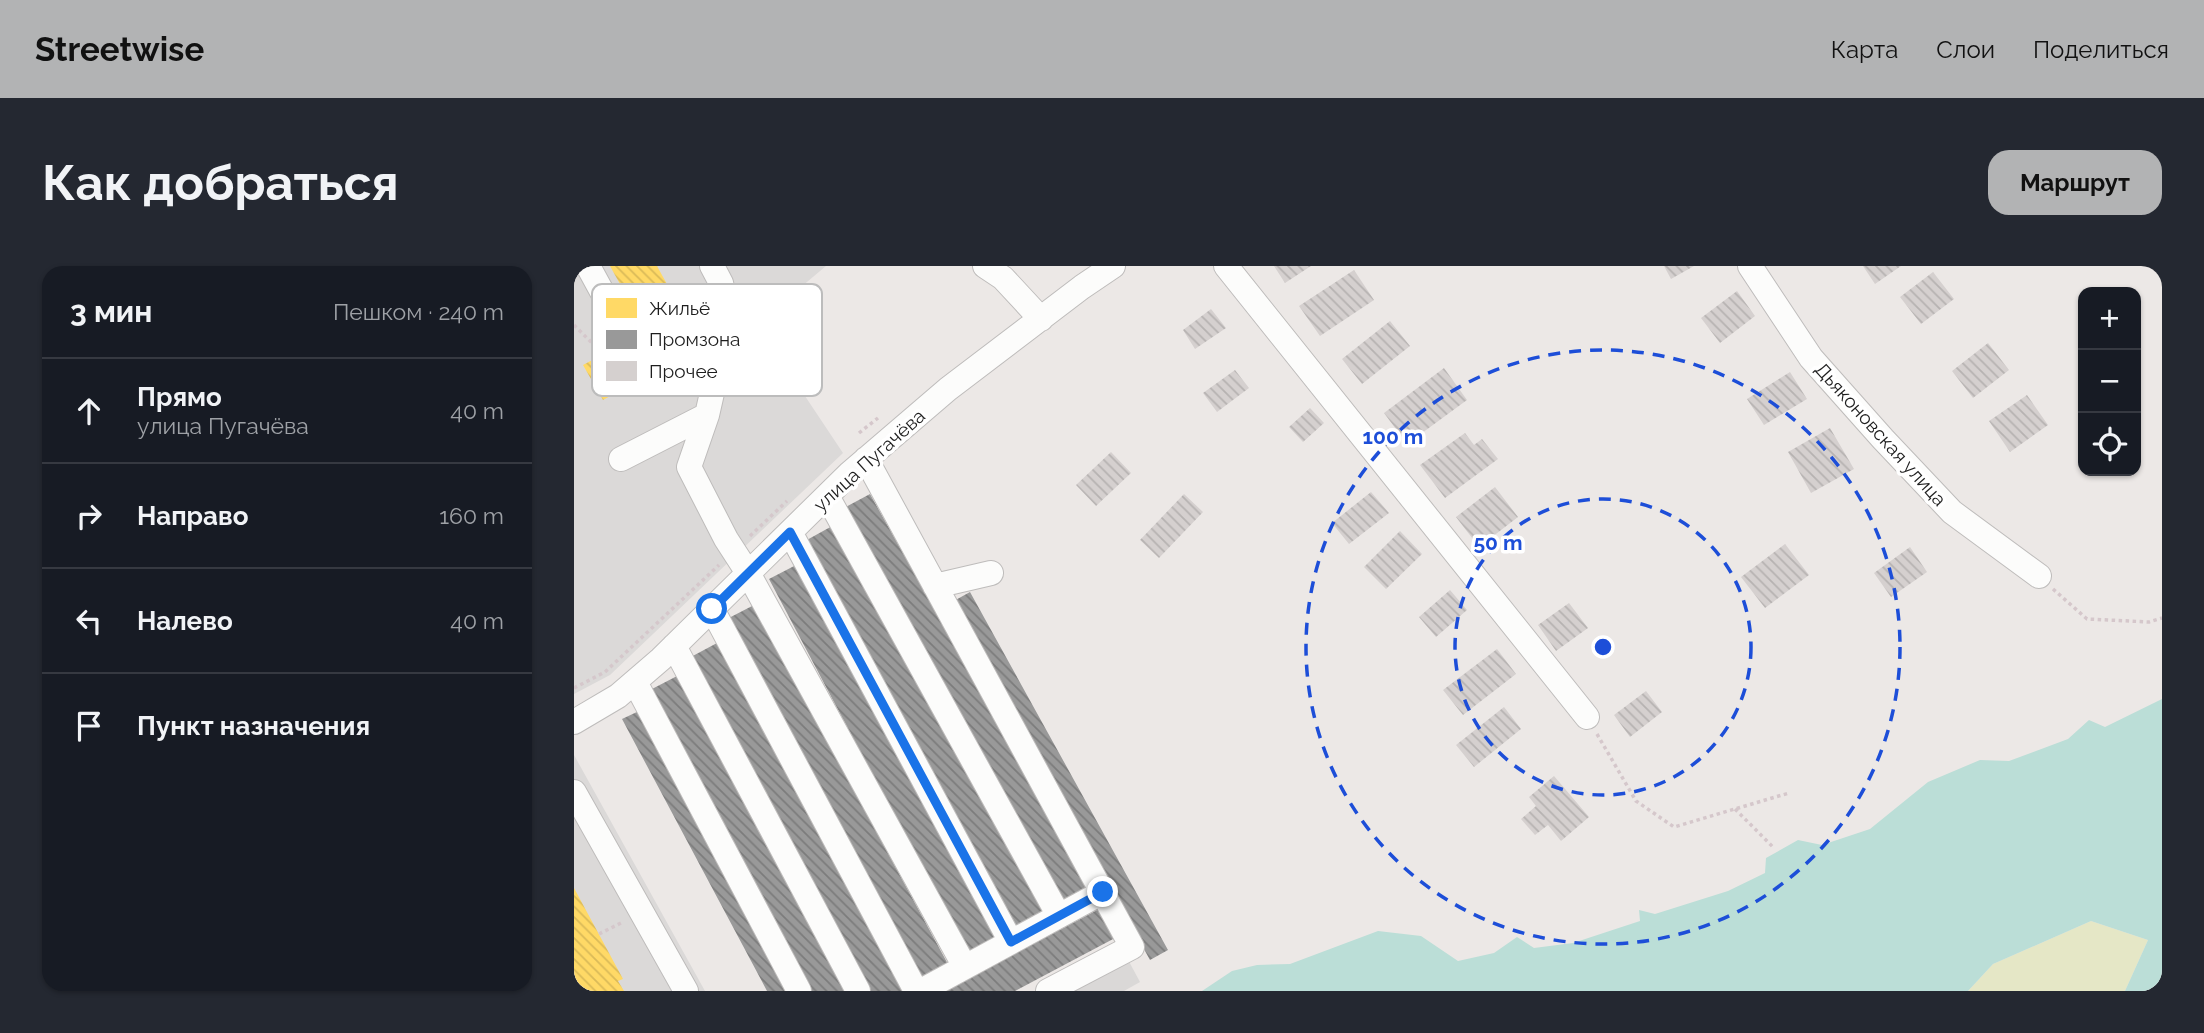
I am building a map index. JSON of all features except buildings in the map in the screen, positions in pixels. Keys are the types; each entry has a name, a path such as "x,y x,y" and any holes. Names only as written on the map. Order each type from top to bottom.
{"street":[{"path":"588,266 598,284"},
{"path":"712,266 721,284"},
{"path":"985,266 1003,278 1041,319"},
{"name":"улица Пугачёва","path":"574,722 618,696 635,682 827,496 948,389 1113,266"},
{"path":"1226,266 1587,717"},
{"name":"Дьяконовская улица","path":"1750,266 1811,358 1883,439 1952,512 2039,576"},
{"path":"711,396 689,467 726,539 748,573 965,967"},
{"path":"621,460 706,415"},
{"path":"866,460 1132,947 1048,991"},
{"path":"827,496 1059,916"},
{"path":"790,532 1011,942"},
{"path":"935,586 991,573"},
{"path":"712,609 919,991 1103,892"},
{"path":"674,646 858,991"},
{"path":"635,682 799,991"},
{"path":"574,792 687,991"}],"path":[{"path":"574,325 592,343"},
{"path":"2039,576 2087,619 2149,622 2162,618"},
{"path":"1587,717 1636,801 1674,827 1789,793"},
{"path":"1735,809 1773,847"},
{"path":"599,934 621,922"}],"shaded area":[{"path":"574,266 826,266 805,284 592,284 592,396 805,396 843,453 610,675 574,694"},
{"path":"574,755 705,991 574,991"},
{"path":"1126,956 1140,982 1124,991 1062,991"}],"green space":[{"path":"2091,921 2148,940 2125,991 1968,991 1993,964"}],"water":[{"path":"2162,699 2162,991 2125,991 2148,940 2091,921 1993,964 1968,991 1202,991 1232,971 1257,965 1290,964 1378,931 1421,936 1458,961 1494,953 1517,937 1534,948 1573,943 1640,921 1639,910 1655,914 1728,891 1765,873 1766,858 1798,840 1822,845 1870,829 1928,782 1980,760 2009,761 2068,739 2089,720 2105,727"}],"route":[{"path":"712,609 790,532 1011,942 1103,892"}]}
